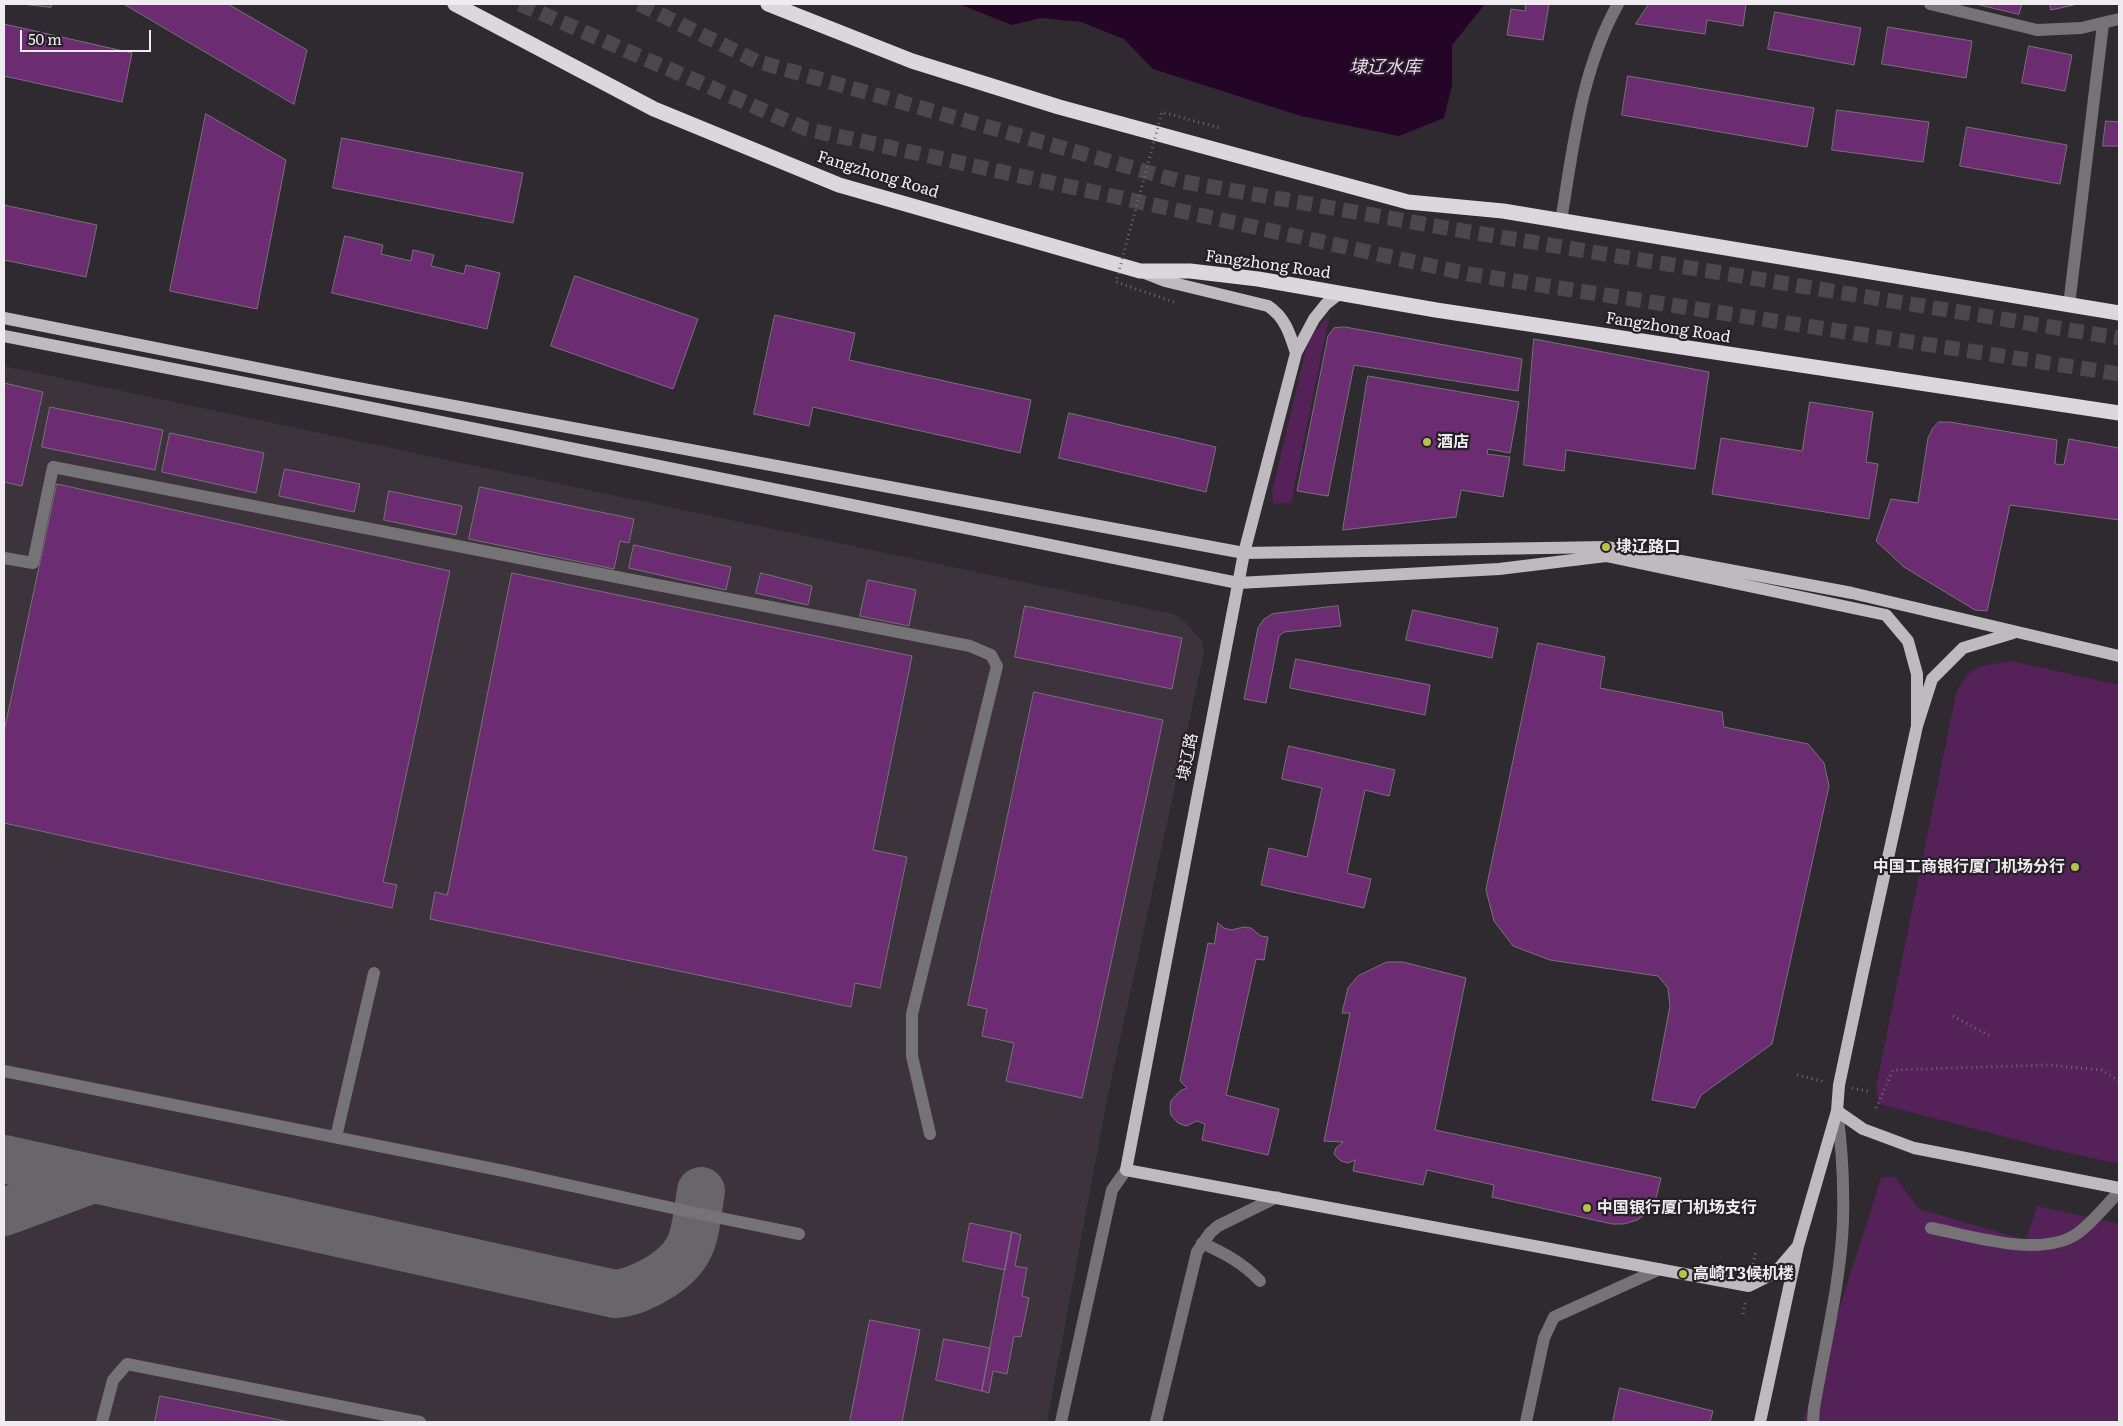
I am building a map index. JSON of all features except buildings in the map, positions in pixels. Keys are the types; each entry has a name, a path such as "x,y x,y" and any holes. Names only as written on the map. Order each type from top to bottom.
{"highway":[{"name":"Fangzhong Road","path":"455,4 654,109 839,184 1140,271 1190,271 1258,279 1436,310 2119,413"},
{"path":"768,4 912,61 1059,108 1408,202 1503,211 2119,313"}],"main road":[{"path":"1140,271 1165,282 1268,306 1280,316 1286,325 1296,353"},
{"name":"埭辽路","path":"1126,1170 1244,553 1296,353 1314,319 1326,304 1340,294"},
{"path":"4,318 346,386 1244,553 1606,546 1852,593 2119,656"},
{"path":"4,336 347,402 1238,583 1499,569 1606,556 1616,558 1886,615 1908,641 1918,674 1918,726"},
{"path":"1760,1422 1798,1246 1837,1111 1841,1076 1918,726 1932,679 1963,648 2014,632"},
{"path":"1837,1111 1863,1128 1914,1148 2119,1188"},
{"path":"1126,1170 1749,1286 1776,1273 1798,1246"}],"street":[{"path":"1560,221 1579,109 1608,21 1618,4"},
{"path":"1930,4 2037,30 2059,30 2103,24 2119,19"},
{"path":"2069,305 2103,24"},
{"path":"4,558 33,563 53,467 970,646 990,655 997,666 912,1014 912,1056 930,1134"},
{"path":"336,1137 374,973"},
{"path":"4,1071 336,1137 798,1234"},
{"path":"1813,1422 1843,1222 1842,1148 1837,1111"},
{"path":"1061,1422 1112,1190 1126,1170"},
{"path":"1931,1228 2023,1246 2051,1244 2077,1234 2119,1192"},
{"path":"1156,1422 1193,1264 1202,1243 1218,1226 1277,1198"},
{"path":"1202,1243 1234,1258 1248,1268 1260,1281"},
{"path":"1526,1422 1544,1338 1554,1317 1660,1269"},
{"path":"102,1422 113,1380 127,1364 420,1422"}],"path":[{"path":"1174,302 1116,282 1162,112 1220,128"},
{"path":"1953,1016 1992,1037"},
{"path":"1876,1108 1893,1070 2048,1065 2102,1070 2119,1081"}],"shaded area":[{"path":"1330,313 1291,503 1273,504 1272,492 1306,349 1310,338"},
{"path":"4,366 1174,614 1184,621 1202,641 1204,653 1107,1100 1047,1422 4,1422"},
{"path":"2012,661 2119,685 2119,1164 2052,1149 1879,1104 1876,1087 1956,694 1966,676 1972,671 1985,665"},
{"path":"1894,1176 1919,1209 2026,1240 2037,1206 2119,1224 2119,1422 1803,1422 1881,1178"}],"water":[{"name":"埭辽水库","path":"959,4 1485,4 1452,45 1452,85 1444,118 1399,136 1301,116 1153,69 1124,39 1081,22 1041,18 1012,25"}],"taxiway":[{"path":"4,1159 615,1294 631,1291 645,1285 669,1271 679,1262 691,1243 697,1220 701,1191"},
{"path":"4,1212 93,1179"}],"tunnel":[{"path":"520,4 806,129 1469,274 2119,374"},
{"path":"639,4 756,61 1179,181 1452,229 2119,338"}],"place":[{"name":"酒店","path":"1427,442"},
{"name":"埭辽路口","path":"1606,547"},
{"name":"中国工商银行厦门机场分行","path":"2075,867"},
{"name":"中国银行厦门机场支行","path":"1587,1208"},
{"name":"高崎T3候机楼","path":"1683,1274"}]}
